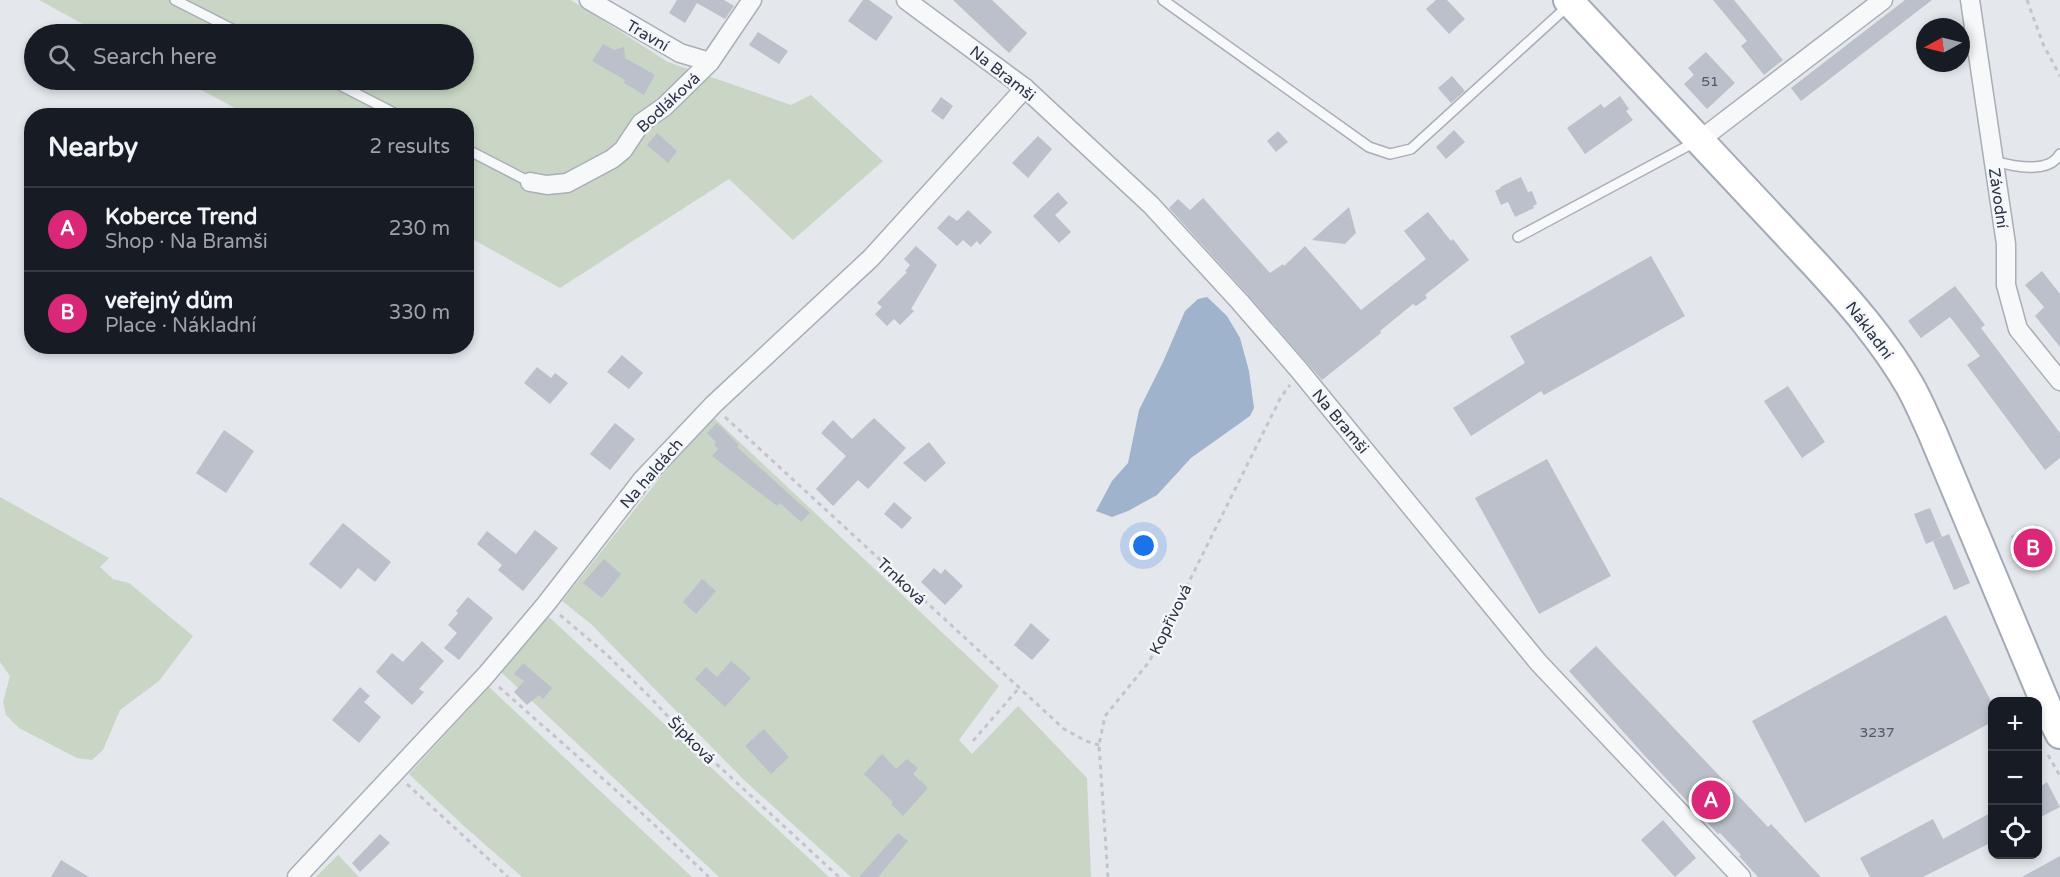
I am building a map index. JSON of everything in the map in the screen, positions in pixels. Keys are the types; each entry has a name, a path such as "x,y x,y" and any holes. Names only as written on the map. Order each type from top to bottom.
{"main road":[{"name":"Nákladní","path":"1569,2 1850,303 1882,344 1910,386 1932,432 2050,714 2052,739"}],"street":[{"name":"Travní","path":"589,0 680,53 710,62"},
{"name":"Bodláková","path":"530,182 547,185 567,183 612,159 623,150 641,123 663,107 710,62 752,0"},
{"name":"Na Bramši","path":"906,0 1025,88 1152,205 1299,370 1538,662 1741,877"},
{"path":"1700,140 1883,0"},
{"name":"Závodní","path":"1971,0 2006,244 2006,285 2018,330 2060,381"},
{"name":"Na haldách","path":"297,877 486,675 546,604 642,480 714,404 871,258 1025,88"}],"lane":[{"path":"175,0 222,24"},
{"path":"1163,0 1369,147 1390,154 1411,149 1569,2"},
{"path":"349,90 384,108"},
{"path":"1518,237 1700,140"},
{"name":"Bodláková","path":"474,153 530,182"},
{"path":"1994,161 2019,167 2039,168 2059,159"}],"path":[{"path":"2027,0 2043,44 2060,76"},
{"name":"Kopřivová","path":"1108,877 1099,744 1105,716 1149,662 1281,397 1299,370"},
{"name":"Trnková","path":"714,404 730,423 1064,729 1086,741 1099,744"},
{"name":"Šípková","path":"546,604 606,654 685,735 839,877"},
{"path":"486,675 646,817 709,877"},
{"path":"973,741 1019,688"},
{"path":"2052,739 2060,776"},
{"path":"394,774 508,877"}],"green space":[{"path":"39,0 571,0 668,62 791,105 811,95 883,161 793,240 729,179 560,288 474,240 474,108 235,108 202,90 474,90 474,24 83,24"},
{"path":"713,417 999,686 959,740 972,754 1018,706 1087,778 1091,877 851,877 744,780 591,624 562,601 670,465"},
{"path":"0,497 109,558 100,567 113,579 129,583 193,636 159,681 120,710 103,750 92,760 77,758 19,728 6,715 3,702 10,676 0,662"},
{"path":"548,616 829,877 719,877 501,672"},
{"path":"489,687 692,877 522,877 464,826 409,774"},
{"path":"338,855 359,877 316,877"}],"water":[{"path":"1207,297 1227,316 1240,338 1249,371 1254,408 1250,416 1191,458 1157,495 1112,517 1096,511 1112,481 1128,463 1139,410 1185,311 1198,299"}],"building":[{"path":"677,0 724,0 734,6 725,19 697,3 685,23 669,13"},
{"path":"863,0 869,0 893,17 876,41 848,21"},
{"path":"953,0 992,0 1027,33 1009,53"},
{"path":"1436,0 1447,0 1465,19 1449,34 1426,9"},
{"path":"1713,0 1734,0 1783,60 1764,75 1741,46 1747,41"},
{"path":"1905,0 1932,0 1801,101 1791,88"},
{"path":"758,32 788,51 779,64 749,45"},
{"path":"603,44 614,50 624,47 625,58 655,75 644,95 624,83 625,80 592,61"},
{"path":"1706,52 1735,83 1707,109 1684,84 1694,75 1688,68"},
{"path":"1452,76 1465,91 1451,103 1438,88"},
{"path":"1620,96 1629,109 1626,111 1633,120 1585,154 1567,128 1601,104 1604,108"},
{"path":"941,97 953,106 943,120 931,111"},
{"path":"1454,130 1465,142 1446,159 1436,147"},
{"path":"1278,131 1288,142 1276,152 1267,141"},
{"path":"657,133 677,151 668,163 647,145"},
{"path":"1038,136 1052,149 1028,178 1012,163"},
{"path":"1521,177 1528,192 1532,191 1537,204 1533,206 1534,208 1515,217 1508,202 1501,205 1495,191"},
{"path":"1058,192 1068,203 1055,215 1071,232 1059,243 1033,216"},
{"path":"1203,198 1270,273 1283,264 1284,266 1305,246 1361,310 1426,259 1404,231 1428,212 1469,260 1425,295 1427,298 1416,306 1413,304 1322,380 1169,208 1178,199 1190,210"},
{"path":"1349,207 1356,233 1345,244 1312,240"},
{"path":"968,210 992,232 980,245 977,241 971,247 963,240 957,246 937,228 949,215 957,221"},
{"path":"916,246 937,265 911,309 914,311 900,325 894,319 887,326 875,314 882,307 877,303 907,272 905,271 910,265 904,259"},
{"path":"1651,256 1685,316 1544,395 1541,391 1471,436 1453,408 1525,363 1510,336"},
{"path":"2042,271 2060,294 2060,347 2035,316 2044,307 2025,285"},
{"path":"1955,286 1985,325 1981,328 2060,433 2060,458 2045,470 1967,365 1980,356 1950,317 1921,338 1908,321"},
{"path":"622,355 643,373 629,389 607,372"},
{"path":"537,367 551,378 555,373 568,383 550,404 524,383"},
{"path":"1788,386 1825,442 1802,458 1764,401"},
{"path":"874,418 906,448 868,489 858,480 833,506 816,489 846,456 821,433 833,420 852,439"},
{"path":"615,423 635,439 610,470 590,454"},
{"path":"717,423 739,445 737,447 810,513 801,522 780,503 777,506 712,456 718,449 714,444 716,442 707,433"},
{"path":"224,430 254,451 226,493 196,473"},
{"path":"929,442 946,463 925,482 903,463"},
{"path":"1547,459 1611,576 1539,614 1475,498"},
{"path":"894,502 912,518 902,529 884,514"},
{"path":"1930,508 1942,537 1926,544 1914,514"},
{"path":"343,523 391,562 375,582 358,568 341,589 309,564"},
{"path":"2037,525 2049,553 2023,564 2011,536"},
{"path":"535,530 558,548 523,591 498,570 502,565 477,544 487,531 516,554"},
{"path":"1949,534 1970,583 1954,590 1933,541"},
{"path":"604,559 621,574 602,598 583,583"},
{"path":"934,568 941,574 945,569 963,586 945,605 921,582"},
{"path":"702,579 716,591 696,614 683,602"},
{"path":"468,597 493,618 459,660 444,648 457,633 448,625"},
{"path":"1946,615 1989,697 1988,724 1805,823 1752,721"},
{"path":"1031,623 1050,640 1032,660 1014,645"},
{"path":"422,641 444,661 419,689 424,692 412,705 376,672 392,653 403,662"},
{"path":"1596,646 1768,827 1771,824 1821,877 1758,877 1739,856 1741,855 1720,833 1718,834 1644,755 1569,671"},
{"path":"731,661 751,678 725,707 695,679 706,667 717,677"},
{"path":"523,663 552,688 543,699 539,695 527,705 514,692 524,681 514,674"},
{"path":"360,687 370,696 364,702 381,717 359,743 332,720"},
{"path":"764,729 789,757 771,774 745,746"},
{"path":"882,754 896,769 907,759 918,768 913,774 928,788 903,816 891,804 893,802 864,774"},
{"path":"2047,782 2060,807 2042,816 2042,805 2042,786"},
{"path":"1988,814 1988,844 1923,877 1870,877 1860,858 1933,819 1943,839"},
{"path":"1663,820 1696,858 1675,877 1641,840"},
{"path":"898,833 908,841 878,877 859,877"},
{"path":"380,834 390,843 360,872 352,863"},
{"path":"2060,856 2060,877 2022,877"},
{"path":"61,860 89,877 51,877"}],"place":[{"name":"veřejný dům","path":"2033,548"},
{"name":"Koberce Trend","path":"1711,800"}]}
